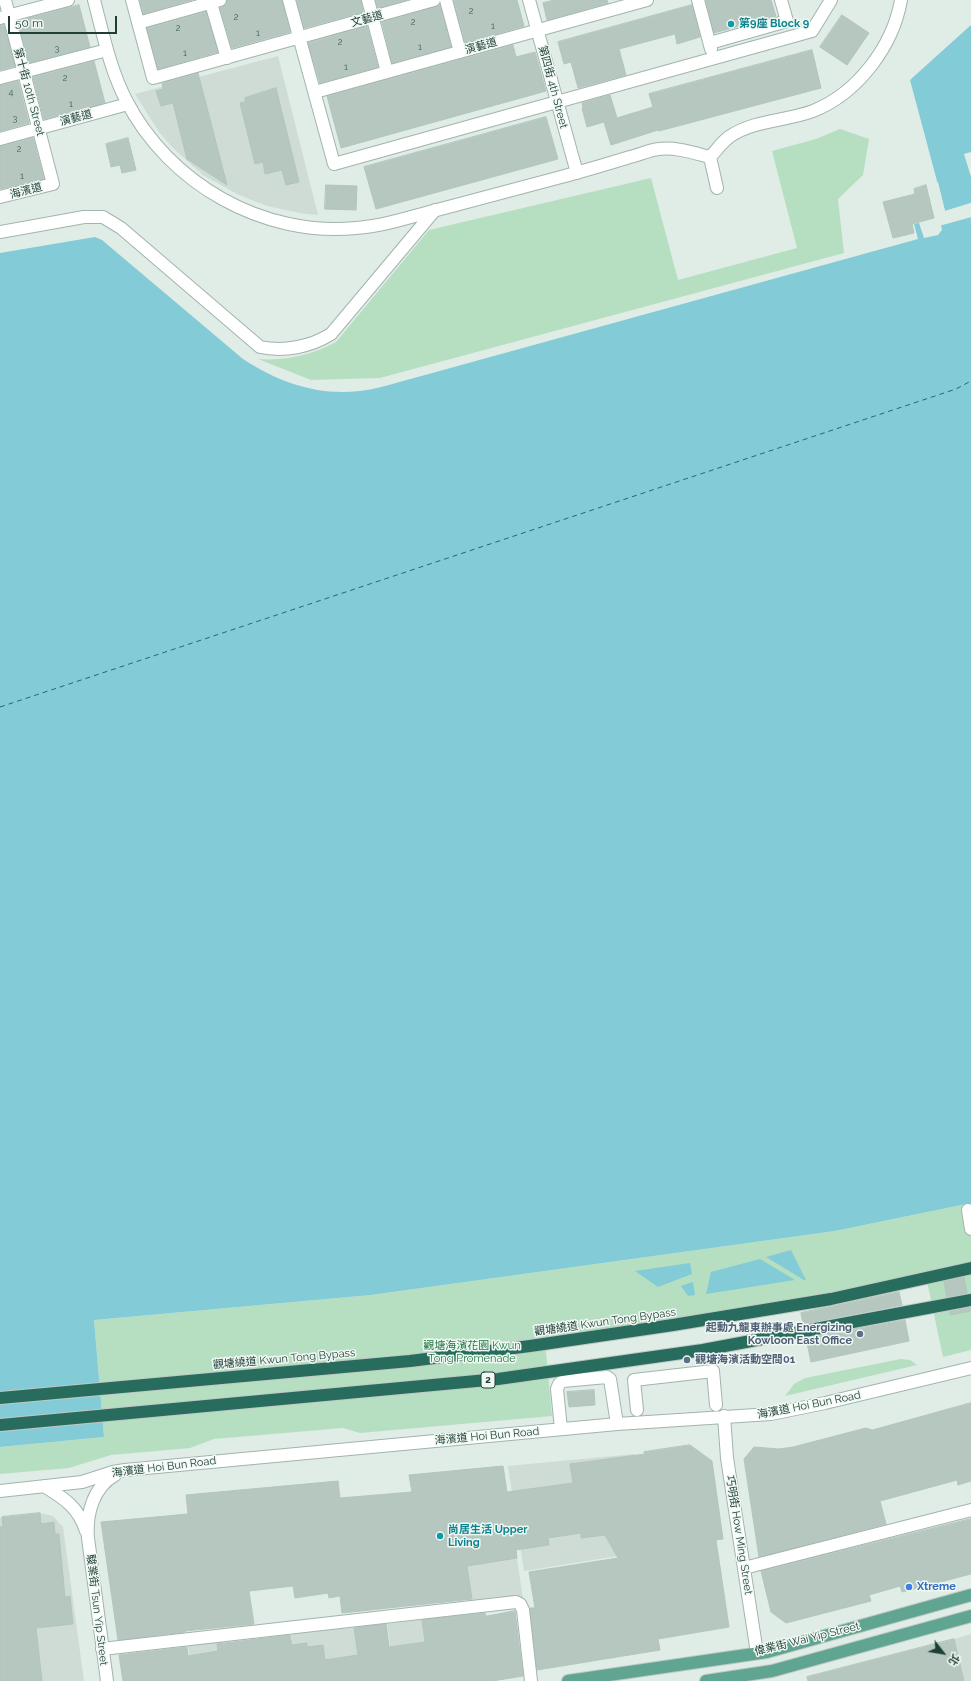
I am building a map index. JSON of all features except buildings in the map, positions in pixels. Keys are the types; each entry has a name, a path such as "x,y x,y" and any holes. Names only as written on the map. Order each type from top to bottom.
{"highway":[{"name":"觀塘繞道 Kwun Tong Bypass","path":"0,1398 410,1361 522,1347 673,1325 831,1299 971,1268"},
{"name":"2","path":"0,1425 498,1379 703,1350 971,1300"}],"main road":[{"name":"偉業街 Wai Yip Street","path":"568,1681 757,1653 785,1647 971,1594"},
{"name":"偉業街 Wai Yip Street","path":"706,1681 761,1677 971,1616"}],"street":[{"name":"第十街 10th Street","path":"5,0 4,17 24,72 53,184"},
{"path":"4,17 68,0"},
{"path":"94,0 107,50 117,80 128,104 152,141 185,174 204,188 224,201 267,218 310,228 354,228 376,226 577,173 658,149 679,150 710,157"},
{"path":"132,0 138,23 214,1 226,58"},
{"path":"289,0 334,164 812,31 831,0"},
{"path":"368,0 387,72"},
{"name":"文藝道","path":"138,23 153,78 434,0"},
{"path":"446,0 460,52"},
{"name":"第四街 4th Street","path":"529,0 577,173"},
{"name":"演藝道","path":"314,92 538,30 616,4 647,0"},
{"path":"698,0 714,58"},
{"path":"710,43 787,21 781,0"},
{"path":"710,157 728,138 742,130 813,111 844,92 858,80 880,52 896,20 901,0"},
{"path":"0,78 107,50"},
{"name":"演藝道","path":"0,139 128,104"},
{"path":"710,157 717,188"},
{"name":"海濱道","path":"0,198 53,184"},
{"path":"0,232 84,217 103,217 121,228 260,347 271,350 311,343 331,334 435,210"},
{"path":"968,1210 971,1229"},
{"name":"海濱道 Hoi Bun Road","path":"0,1491 82,1482 113,1472 125,1470 617,1424 724,1416 745,1417 771,1414 825,1403 971,1368"},
{"path":"637,1410 634,1380 713,1371 716,1405"},
{"path":"561,1429 557,1389 559,1384 563,1381 608,1377 610,1379 617,1424"},
{"name":"巧明街 How Ming Street","path":"724,1416 727,1458 757,1653"},
{"name":"駿業街 Tsun Yip Street","path":"107,1681 88,1538 88,1520 97,1494 108,1478 125,1470"},
{"name":"駿業街 Tsun Yip Street","path":"44,1486 65,1499 74,1508 83,1522 88,1538"},
{"path":"744,1568 971,1510"},
{"path":"102,1649 516,1602 520,1604 523,1610 531,1681"}],"shaded area":[{"path":"278,56 318,215 267,206 239,195 203,175 173,148 159,132 135,94"},
{"path":"635,1454 649,1551 524,1571 508,1466"},
{"path":"503,1466 523,1599 472,1604 454,1471"},
{"path":"40,1513 53,1516 63,1527 84,1681 0,1681 0,1518"},
{"path":"453,1616 463,1681 395,1681 387,1624"},
{"path":"386,1624 394,1681 298,1681 291,1634"},
{"path":"971,1634 971,1681 965,1681 964,1679 964,1681 932,1681 954,1639"},
{"path":"223,1641 228,1681 193,1681 188,1645"}],"green space":[{"path":"840,129 869,139 863,175 838,199 844,253 380,378 311,380 258,359 289,358 308,354 336,342 429,230 651,178 678,280 797,248 772,151 816,139"},
{"name":"觀塘海濱花園 Kwun Tong Promenade","path":"971,1203 971,1350 943,1357 926,1277 754,1309 545,1341 552,1416 360,1433 343,1428 214,1439 190,1448 111,1455 69,1468 0,1474 0,1447 104,1437 94,1320 371,1295 835,1231"},
{"path":"901,1359 910,1360 917,1365 785,1396 794,1384 805,1378"}],"water":[{"path":"971,25 971,152 964,154 971,177 971,203 945,211 910,80"},
{"path":"971,217 971,1203 835,1231 371,1295 94,1320 104,1437 0,1447 0,253 95,237 102,240 243,359 284,381 298,386 344,392 369,390 396,383 918,239 914,224 919,223 924,238 938,235 942,230 941,225"},
{"path":"791,1250 806,1280 766,1257"},
{"path":"760,1259 795,1280 706,1294 711,1272"},
{"path":"690,1263 692,1274 658,1287 635,1271"},
{"path":"693,1282 695,1295 688,1296 681,1286"}],"pier":[{"path":"938,182 945,211 971,203 971,205 944,212 936,183"},
{"path":"971,215 971,217 939,226 940,223"}],"ferry route":[{"path":"0,707 956,389 971,381"}],"place":[{"name":"第9座 Block 9","path":"731,24"},
{"name":"起動九龍東辦事處 Energizing Kowloon East Office","path":"860,1334"},
{"name":"觀塘海濱活動空間01","path":"687,1360"},
{"name":"尚居生活 Upper Living","path":"440,1536"},
{"name":"Xtreme","path":"909,1587"}]}
